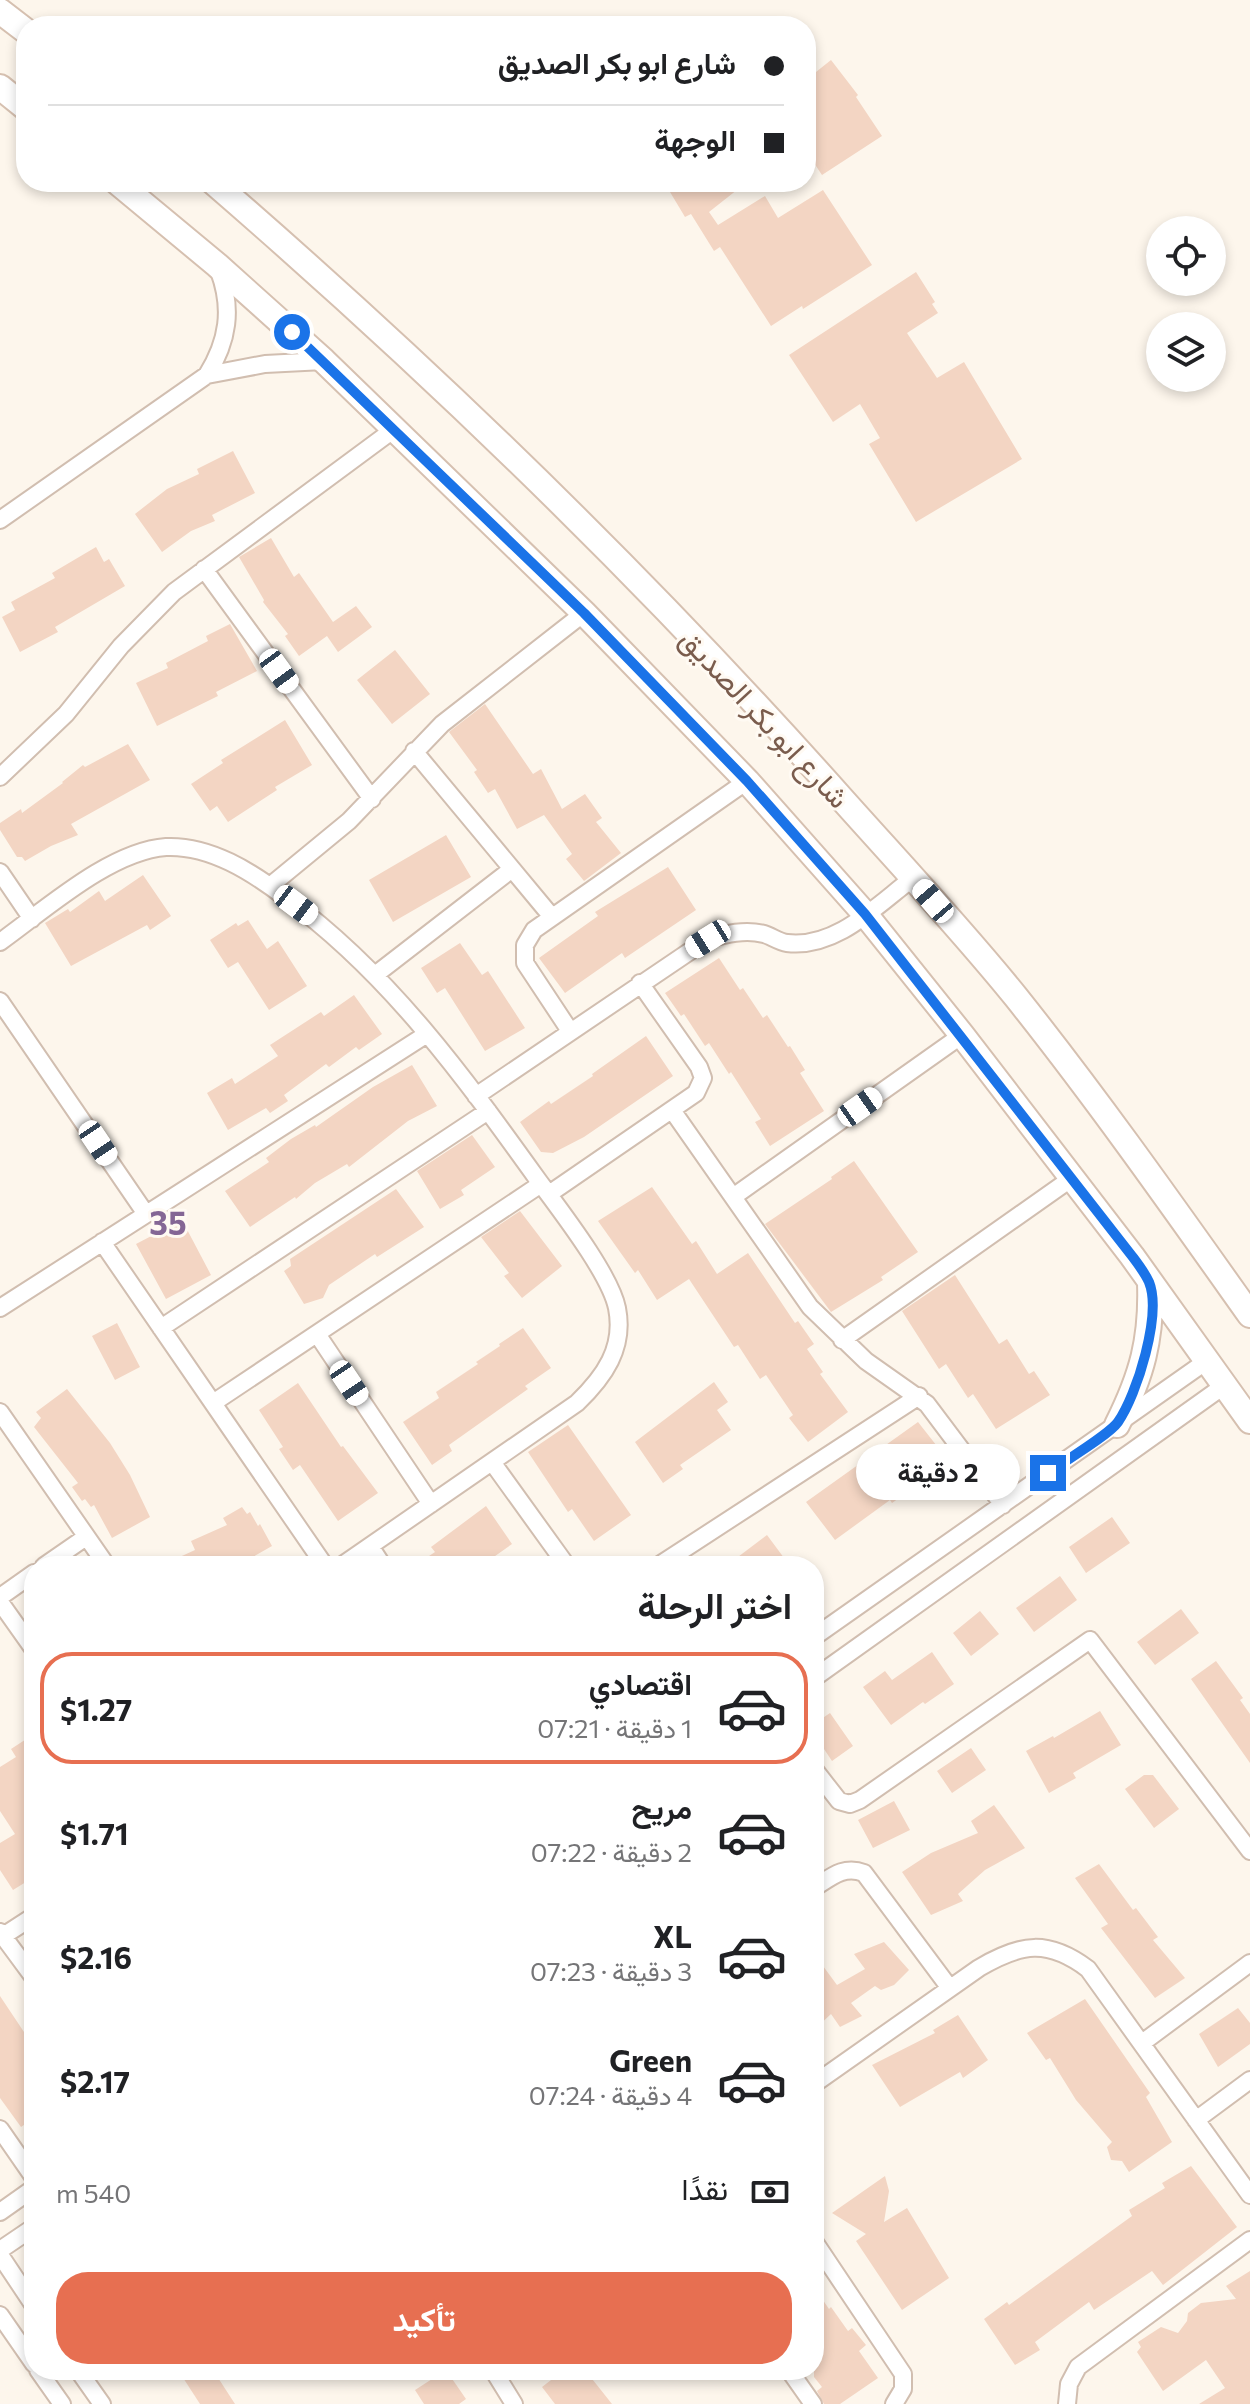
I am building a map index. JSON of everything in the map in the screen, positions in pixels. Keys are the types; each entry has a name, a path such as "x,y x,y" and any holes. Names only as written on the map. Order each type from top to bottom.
{"main road":[{"path":"0,11 16,23"},
{"path":"0,87 16,100"},
{"name":"شارع ابو بكر الصديق","path":"129,192 217,265 324,361 584,613 747,781 865,914 962,1035 1132,1256 1250,1421"},
{"name":"شارع ابو بكر الصديق","path":"225,192 337,289 587,530 736,681 1013,994 1250,1315"},
{"path":"1117,1425 1142,1371 1151,1313 1150,1283"}],"street":[{"path":"0,520 207,375 219,355 226,333 226,299 217,265"},
{"path":"207,375 265,364 324,361"},
{"path":"0,777 66,714 146,618 204,569 393,430"},
{"path":"204,569 372,799"},
{"path":"270,886 372,799 414,751 468,701 584,613"},
{"path":"414,751 552,917"},
{"path":"570,1031 525,963 525,945 534,930 747,781"},
{"path":"0,942 118,860 143,851 167,847 214,855 270,886 321,923 375,975 427,1034 545,1189 611,1289 619,1331 613,1354 599,1381 577,1403 356,1556"},
{"path":"375,975 512,869"},
{"path":"0,872 32,919"},
{"path":"476,1096 708,939 734,932 761,933 786,943 815,941 842,931 913,878"},
{"path":"213,1403 696,1093 703,1078 699,1067 640,983"},
{"path":"0,1001 146,1214"},
{"path":"0,1308 427,1034"},
{"path":"733,1197 962,1035"},
{"path":"672,1110 810,1307 866,1361 919,1396 1003,1505"},
{"path":"161,1328 488,1111"},
{"path":"842,1340 1072,1178"},
{"path":"102,1242 318,1556"},
{"path":"317,1334 431,1504"},
{"path":"824,1630 1208,1360"},
{"path":"824,1671 1225,1385"},
{"path":"1168,1388 1187,1412"},
{"path":"673,1556 919,1396"},
{"path":"0,1412 100,1556"},
{"path":"492,1462 560,1556"},
{"path":"58,1556 86,1537"},
{"path":"370,1546 376,1556"},
{"path":"24,1581 0,1599 24,1635"},
{"path":"824,1782 839,1801 850,1804 860,1800 1090,1640 1250,1851"},
{"path":"824,1882 844,1869 864,1873 949,1987"},
{"path":"24,1922 2,1934 24,1964"},
{"path":"824,2077 949,1987 1000,1955 1023,1948 1047,1948 1070,1955 1088,1969 1250,2195"},
{"path":"1142,2043 1250,1963"},
{"path":"1196,2120 1250,2080"},
{"path":"0,2129 24,2164"},
{"path":"0,2212 24,2195"},
{"path":"24,2235 0,2253 24,2290"},
{"path":"1067,2404 1069,2384 1078,2367 1250,2240"},
{"path":"824,2256 903,2374 903,2389 894,2404"},
{"path":"0,2315 24,2350"},
{"path":"45,2380 62,2404"},
{"path":"85,2380 102,2404"},
{"path":"499,2380 514,2404"},
{"path":"796,2380 813,2404"}],"building":[{"path":"831,60 858,95 856,97 882,136 822,175 816,166 816,72"},
{"path":"823,190 872,265 771,326 720,247 714,251 691,214 685,217 670,192 734,192 709,212 718,225 765,196 778,218"},
{"path":"916,272 935,302 932,304 938,313 907,333 937,378 964,362 1022,459 916,522 869,444 880,438 860,404 833,422 789,355"},
{"path":"233,451 255,493 212,515 215,521 191,531 162,552 135,514 167,489 199,474 197,469"},
{"path":"271,538 294,577 299,573 333,622 356,606 372,627 338,652 327,636 299,656 285,636 288,634 263,602 239,557"},
{"path":"96,547 104,562 109,559 125,586 55,627 58,632 20,652 2,617 15,610 11,602 55,578 52,573"},
{"path":"230,624 257,671 216,692 218,696 157,726 136,683 168,668 166,663 208,641 206,636"},
{"path":"395,650 430,694 392,724 357,680"},
{"path":"485,704 533,774 541,769 562,809 585,794 602,818 596,822 621,853 584,881 566,859 572,854 544,815 517,829 495,789 488,793 474,772 477,770 449,732"},
{"path":"285,720 312,765 275,787 277,790 228,822 217,806 210,811 191,784 223,763 221,760"},
{"path":"128,744 150,780 71,824 78,835 25,861 17,857 0,830 0,823 21,809 22,813 83,765 85,767"},
{"path":"446,835 471,877 393,922 369,880"},
{"path":"668,867 696,910 625,958 622,953 565,993 539,958 598,916 595,912"},
{"path":"143,875 171,916 150,930 147,925 71,966 45,923 68,909 70,912 99,891 105,901"},
{"path":"248,920 267,949 278,941 307,986 269,1010 238,962 228,968 210,940 236,923 238,926"},
{"path":"460,943 482,975 488,971 525,1028 485,1051 445,988 437,993 421,968"},
{"path":"719,958 740,990 743,988 763,1018 767,1015 790,1046 805,1070 800,1073 824,1111 770,1146 755,1122 761,1119 731,1072 729,1074 709,1043 705,1046 684,1014 681,1016 665,993"},
{"path":"354,995 382,1034 359,1050 356,1047 329,1067 326,1064 284,1095 288,1101 270,1113 266,1108 228,1130 207,1093 232,1078 235,1084 278,1056 270,1045 321,1012 324,1016"},
{"path":"646,1036 673,1076 584,1137 553,1153 541,1152 520,1122 593,1076"},
{"path":"412,1065 437,1106 408,1121 349,1167 347,1164 315,1183 296,1199 250,1227 225,1191 269,1162 266,1158 291,1139 316,1127 373,1087"},
{"path":"472,1135 495,1167 461,1190 464,1195 440,1209 417,1171"},
{"path":"854,1161 918,1252 881,1277 883,1280 831,1312 765,1224"},
{"path":"652,1187 692,1244 696,1241 717,1274 748,1253 795,1323 798,1321 814,1344 807,1349 823,1372 820,1374 848,1412 808,1442 789,1418 793,1415 766,1375 760,1379 738,1345 734,1347 689,1279 657,1300 638,1270 635,1273 598,1221"},
{"path":"396,1189 424,1227 377,1257 375,1254 329,1285 323,1298 304,1304 284,1271 291,1266 290,1259"},
{"path":"520,1211 562,1266 522,1298 504,1276 509,1273 481,1237"},
{"path":"182,1220 211,1275 166,1299 136,1244"},
{"path":"955,1275 999,1344 1007,1339 1029,1374 1034,1371 1050,1395 996,1429 973,1394 968,1398 946,1364 939,1369 902,1311"},
{"path":"117,1323 140,1367 115,1380 92,1336"},
{"path":"523,1328 551,1368 525,1386 528,1389 449,1445 452,1451 432,1465 403,1422 439,1398 436,1392"},
{"path":"714,1382 728,1402 717,1410 731,1430 680,1465 683,1469 663,1483 635,1442"},
{"path":"298,1383 341,1447 378,1493 338,1521 300,1465 293,1470 279,1449 283,1447 259,1410"},
{"path":"67,1389 110,1443 150,1517 112,1538 94,1505 91,1507 85,1499 82,1501 72,1487 78,1483 34,1427 41,1418 36,1412"},
{"path":"918,1422 955,1469 928,1490 922,1482 892,1503 890,1500 835,1540 806,1502"},
{"path":"568,1425 631,1515 594,1541 572,1509 568,1512 528,1452"},
{"path":"486,1506 512,1544 495,1556 429,1556 435,1552 431,1547"},
{"path":"242,1507 247,1514 250,1512 258,1526 260,1524 272,1546 254,1556 182,1556 195,1550 191,1541 227,1525 223,1518"},
{"path":"1112,1517 1130,1543 1086,1573 1069,1547"},
{"path":"767,1535 783,1556 739,1556"},
{"path":"1060,1576 1077,1600 1034,1632 1016,1608"},
{"path":"1181,1609 1199,1633 1155,1665 1137,1642"},
{"path":"980,1611 999,1634 971,1656 953,1633"},
{"path":"932,1652 954,1684 891,1725 863,1687 885,1671 892,1680"},
{"path":"1216,1661 1243,1698 1240,1700 1250,1714 1250,1763 1191,1679"},
{"path":"1100,1711 1121,1745 1073,1773 1076,1778 1049,1793 1026,1751"},
{"path":"830,1713 853,1746 832,1761 824,1749 824,1717"},
{"path":"24,1741 24,1883 13,1890 0,1870 0,1843 15,1834 0,1811 0,1767 16,1757 11,1749"},
{"path":"971,1748 986,1770 952,1793 937,1771"},
{"path":"1144,1775 1153,1775 1179,1809 1154,1828 1125,1789"},
{"path":"894,1801 910,1830 873,1848 858,1820"},
{"path":"994,1805 1025,1848 985,1870 958,1894 963,1901 931,1915 902,1872 931,1853 978,1833 971,1821"},
{"path":"1099,1864 1133,1910 1136,1908 1158,1937 1153,1940 1185,1978 1155,1998 1101,1928 1108,1924 1075,1878"},
{"path":"884,1942 909,1970 894,1985 881,1990 875,1986 851,2003 862,2016 840,2027 831,2014 824,2021 824,1967 837,1985 865,1969 854,1954"},
{"path":"0,1996 24,2032 24,2125 21,2127 0,2098"},
{"path":"1085,1999 1150,2093 1146,2097 1172,2142 1129,2172 1122,2161 1111,2160 1107,2147 1112,2142 1076,2100 1050,2058 1046,2060 1027,2033"},
{"path":"1238,2008 1250,2023 1250,2044 1218,2067 1199,2034"},
{"path":"958,2015 988,2060 963,2078 960,2072 900,2107 872,2065 935,2033 933,2030"},
{"path":"1191,2166 1237,2227 1163,2285 1152,2271 1094,2310 1089,2302 1035,2342 1040,2350 1015,2365 984,2319 1007,2302 1009,2305 1132,2216 1129,2210 1165,2188 1162,2183"},
{"path":"885,2176 889,2191 884,2222 907,2208 949,2278 902,2310 856,2241 866,2234 832,2213"},
{"path":"1250,2271 1250,2404 1199,2404 1225,2388 1206,2360 1163,2391 1137,2352 1141,2347 1138,2342 1161,2327 1178,2333 1187,2321 1188,2313 1201,2303 1236,2299 1226,2286"},
{"path":"824,2302 848,2331 852,2328 866,2345 859,2351 878,2378 840,2404 824,2404 817,2391 822,2387 816,2380 824,2380"},
{"path":"184,2380 219,2380 235,2404 200,2404"},
{"path":"430,2380 453,2380 466,2399 459,2404 424,2404 415,2390"},
{"path":"551,2380 593,2380 612,2404 555,2404 542,2387"}],"district":[{"name":"35","path":"168,1222"}],"route":[{"path":"292,332 584,613 747,781 865,914 999,1083 1150,1283 1151,1313 1142,1371 1117,1425 1048,1473"}]}
